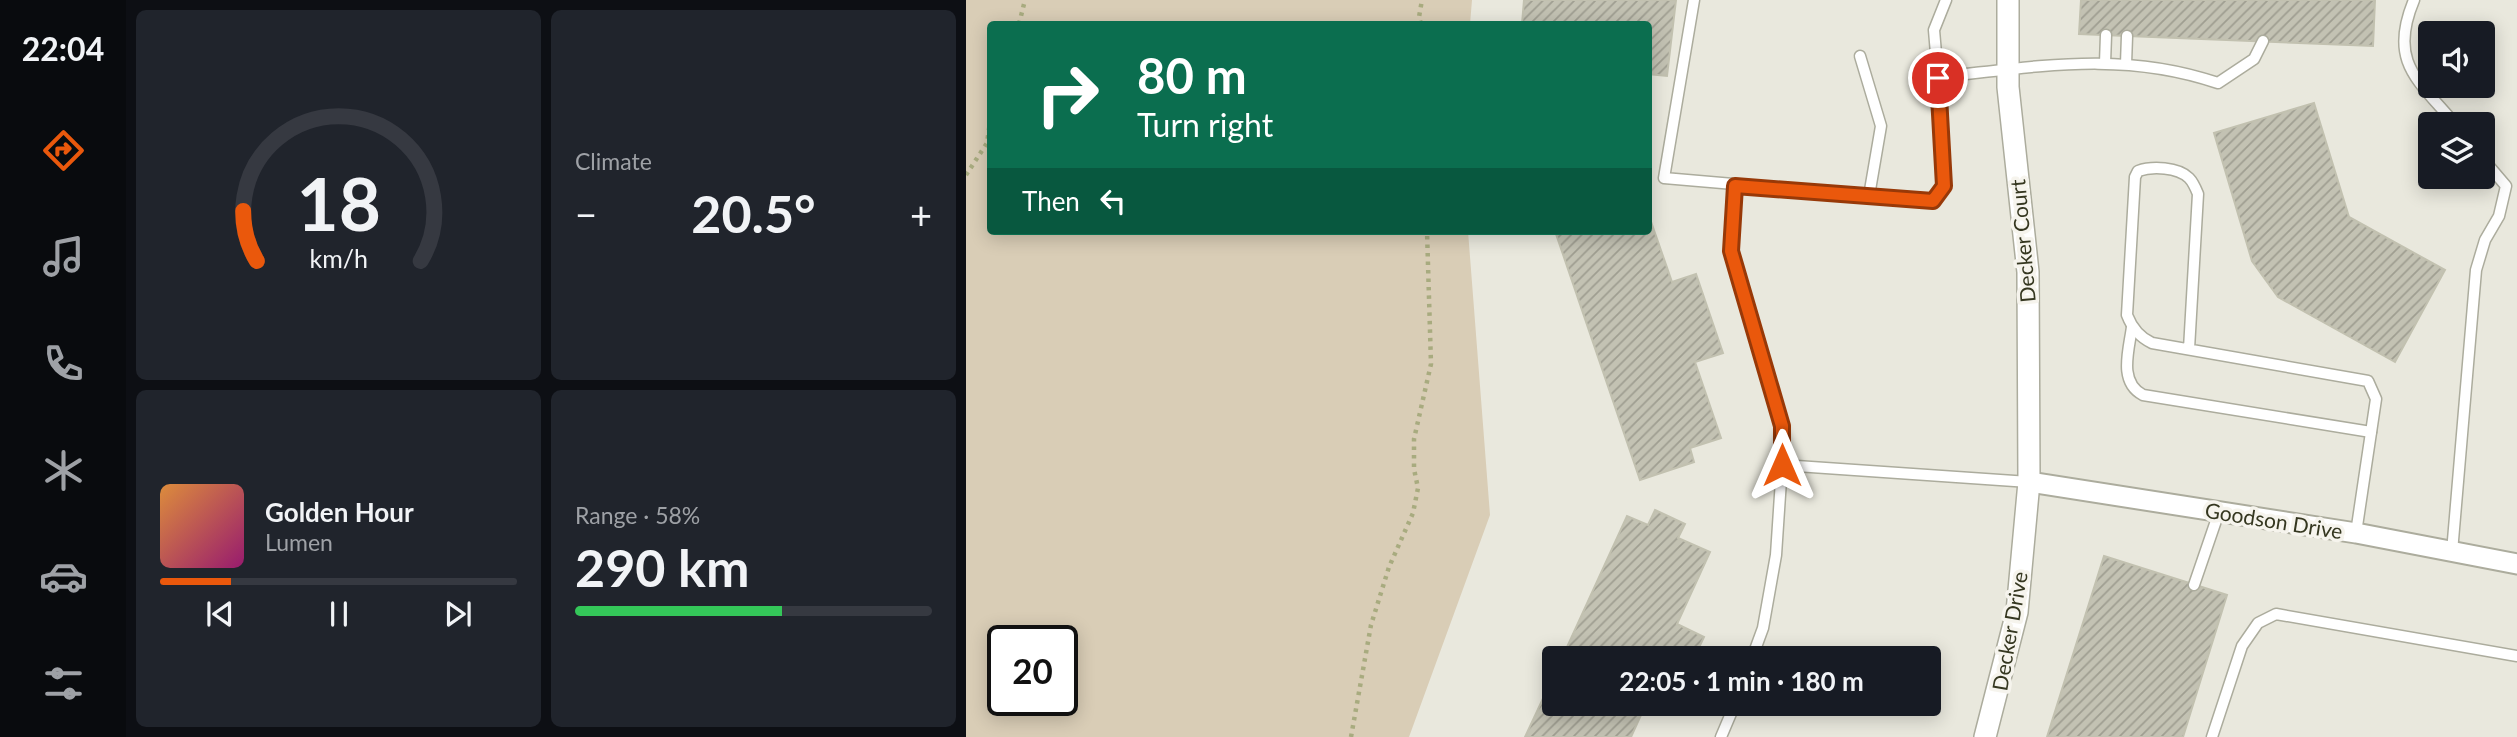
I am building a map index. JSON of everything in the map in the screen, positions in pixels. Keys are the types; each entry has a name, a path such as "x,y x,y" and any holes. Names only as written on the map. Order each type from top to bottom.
{"street":[{"name":"Decker Court","path":"2008,0 2008,69 2015,164 2028,272 2029,482"},
{"name":"Goodson Drive","path":"2029,482 2356,533 2517,564"},
{"name":"Decker Drive","path":"1985,737 1995,708 2017,612 2029,482"}],"lane":[{"path":"1693,0 1664,178 1933,201 1944,186 1934,30 1946,0"},
{"path":"2414,0 2403,33 2403,52 2410,69 2445,112"},
{"path":"2105,63 2106,35"},
{"path":"2126,64 2127,36"},
{"path":"1938,78 2078,62 2160,68 2218,83 2254,59 2263,41"},
{"path":"1860,56 1881,126 1869,196"},
{"path":"2189,349 2198,194 2188,177 2176,170 2145,169 2138,171 2135,177 2127,315 2132,327 2152,343 2368,381 2376,399 2356,533"},
{"path":"2452,552 2476,270 2485,240 2499,216 2506,186 2495,173"},
{"path":"1735,186 1731,251 1782,426 1776,555 1763,628 1756,646"},
{"path":"2132,327 2126,373 2130,385 2143,395 2371,432"},
{"path":"1782,465 2029,482"},
{"path":"2194,585 2219,512"},
{"path":"2212,737 2242,646 2258,622 2276,614 2517,656"},
{"path":"1721,737 1730,716"}],"path":[{"path":"1020,21 1025,0"},
{"path":"1420,21 1422,0"},
{"path":"966,175 987,143"},
{"path":"1352,737 1371,625 1389,566 1413,513 1418,488 1414,469 1414,439 1431,364 1427,235"}],"shaded area":[{"path":"966,0 1472,0 1470,21 987,21 987,235 1468,235 1490,515 1409,737 966,737"}],"building":[{"path":"1524,0 1676,0 1667,76 1652,74 1652,21 1522,21"},
{"path":"2081,0 2375,0 2373,46 2079,34"},
{"path":"2314,103 2349,217 2445,270 2395,362 2278,297 2252,261 2214,133"},
{"path":"1652,224 1672,282 1696,274 1723,353 1695,362 1721,438 1690,448 1694,462 1640,480 1556,235 1652,235"},
{"path":"1655,510 1685,524 1678,538 1710,552 1677,624 1704,637 1700,646 1567,646 1627,516 1648,525"},
{"path":"2104,556 2227,595 2183,737 2047,737"},
{"path":"1542,701 1542,716 1641,716 1631,737 1525,737"}],"route":[{"path":"1782,465 1782,426 1731,251 1735,186 1933,201 1944,186 1938,78"}]}
